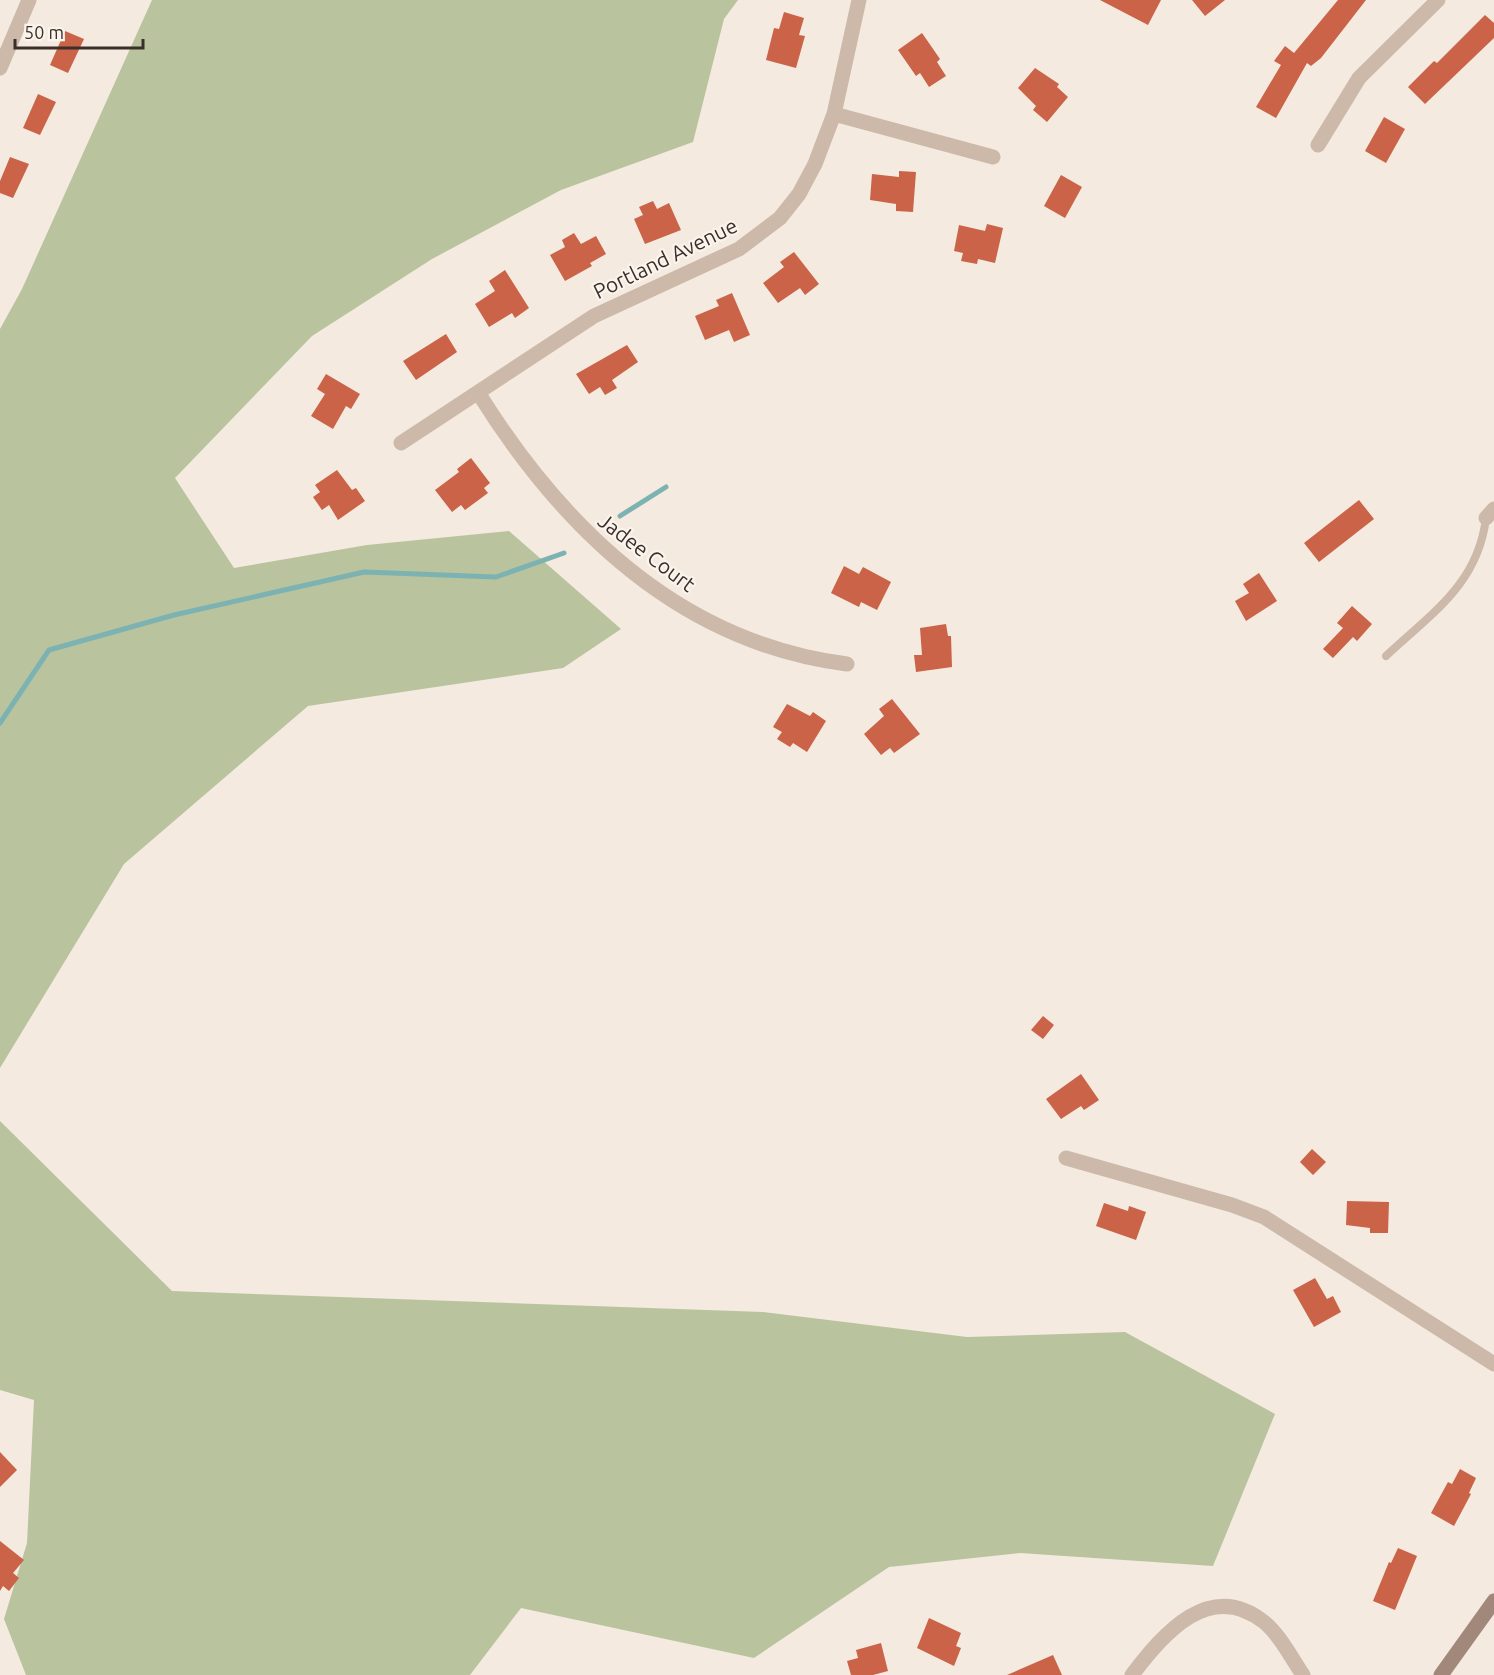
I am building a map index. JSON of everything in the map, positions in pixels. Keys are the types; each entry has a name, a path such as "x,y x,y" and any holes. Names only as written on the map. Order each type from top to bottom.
{"main road":[{"path":"1441,1675 1494,1601"}],"street":[{"path":"0,68 29,0"},
{"name":"Portland Avenue","path":"400,443 479,394 594,316 705,267 766,231 799,194 815,164 834,114 859,0"},
{"path":"1318,145 1359,78 1438,0"},
{"path":"834,114 993,157"},
{"name":"Jadee Court","path":"479,394 502,432 551,496 606,552 644,582 696,615 734,632 811,660 847,664"},
{"path":"1066,1158 1232,1205 1264,1217 1494,1364"},
{"path":"1132,1675 1153,1648 1183,1621 1204,1609 1224,1605 1243,1608 1266,1623 1303,1675"}],"lane":[{"path":"1386,656 1442,604 1468,576 1483,543 1490,513"}],"green space":[{"path":"152,0 738,0 724,19 693,142 561,190 432,259 312,336 175,478 234,568 367,545 509,531 621,629 563,668 308,706 124,864 0,1068 0,329 22,289"},
{"path":"0,1121 172,1291 763,1312 967,1337 1125,1332 1275,1414 1213,1566 1020,1553 889,1567 754,1658 521,1608 470,1675 26,1675 4,1619 27,1543 34,1400 0,1390"}],"building":[{"path":"1100,0 1161,0 1148,25"},
{"path":"1192,0 1225,0 1205,16"},
{"path":"1338,0 1366,0 1321,58 1311,66 1307,63 1276,118 1256,107 1281,65 1274,61 1285,46 1294,53"},
{"path":"784,12 804,18 799,35 805,36 796,68 766,60 774,28 779,29"},
{"path":"1485,15 1494,23 1494,38 1425,104 1408,87 1434,61 1437,63"},
{"path":"65,31 84,39 68,73 50,65"},
{"path":"922,33 940,59 937,62 946,76 929,87 920,73 916,76 898,50"},
{"path":"1035,68 1059,84 1057,87 1068,97 1047,122 1033,110 1036,106 1018,88"},
{"path":"38,94 56,102 40,135 23,128"},
{"path":"1384,117 1405,129 1386,163 1365,151"},
{"path":"10,157 29,164 13,198 0,193 0,181"},
{"path":"899,171 916,172 913,212 896,211 896,204 870,200 872,174 899,177"},
{"path":"1061,175 1082,187 1065,218 1044,206"},
{"path":"653,201 657,209 669,203 681,230 645,244 634,219 643,215 639,207"},
{"path":"987,224 1003,228 995,263 978,259 977,264 961,261 963,253 954,251 959,225 985,231"},
{"path":"574,233 581,244 596,236 606,254 590,263 592,266 565,281 550,255 565,247 562,240"},
{"path":"794,252 819,284 805,295 800,288 778,303 763,283 784,267 780,262"},
{"path":"505,270 529,308 515,318 512,313 489,327 475,304 495,291 489,281"},
{"path":"732,293 750,335 734,342 729,330 705,340 695,316 719,306 716,300"},
{"path":"446,334 457,352 416,380 403,361"},
{"path":"627,345 638,362 612,380 617,388 605,395 600,387 589,394 576,374"},
{"path":"326,374 360,394 351,409 346,406 333,429 311,416 325,394 317,389"},
{"path":"471,458 490,483 484,488 488,493 465,510 461,505 452,512 435,490 459,472 457,469"},
{"path":"337,470 352,490 356,488 365,501 338,520 329,505 322,510 313,497 320,492 315,485"},
{"path":"1359,500 1374,519 1319,562 1304,543"},
{"path":"844,566 859,574 863,567 891,582 877,610 861,602 859,607 831,593"},
{"path":"1259,573 1277,601 1246,621 1235,601 1249,593 1243,584"},
{"path":"1352,606 1372,624 1357,641 1353,637 1333,658 1323,649 1343,628 1337,623"},
{"path":"946,624 948,636 951,636 952,667 916,672 914,655 922,655 920,628"},
{"path":"892,699 920,734 894,753 890,748 881,755 864,734 884,716 879,709"},
{"path":"787,704 810,716 813,712 826,721 807,752 793,743 790,747 777,739 782,732 773,727"},
{"path":"1043,1016 1054,1025 1043,1039 1031,1030"},
{"path":"1081,1074 1099,1100 1084,1110 1081,1106 1061,1119 1046,1099"},
{"path":"1312,1149 1326,1162 1313,1175 1300,1162"},
{"path":"1347,1201 1389,1202 1388,1233 1370,1233 1370,1228 1346,1225"},
{"path":"1104,1203 1128,1211 1129,1206 1146,1212 1136,1240 1096,1226"},
{"path":"1315,1278 1327,1299 1333,1296 1341,1312 1314,1327 1293,1290"},
{"path":"0,1452 17,1470 0,1487"},
{"path":"1460,1469 1476,1478 1469,1493 1471,1494 1454,1526 1431,1513 1448,1482 1452,1484"},
{"path":"0,1541 24,1560 13,1573 19,1578 9,1591 3,1586 0,1591"},
{"path":"1398,1548 1417,1556 1395,1610 1373,1601 1389,1562 1391,1563"},
{"path":"929,1618 961,1633 956,1646 961,1648 954,1666 917,1648"},
{"path":"881,1643 888,1671 873,1675 851,1675 847,1661 858,1658 856,1650"},
{"path":"1053,1655 1062,1675 1007,1675"}],"waterway":[{"path":"620,516 666,487"},
{"path":"0,723 49,650 174,615 364,572 496,577 564,553"}]}
